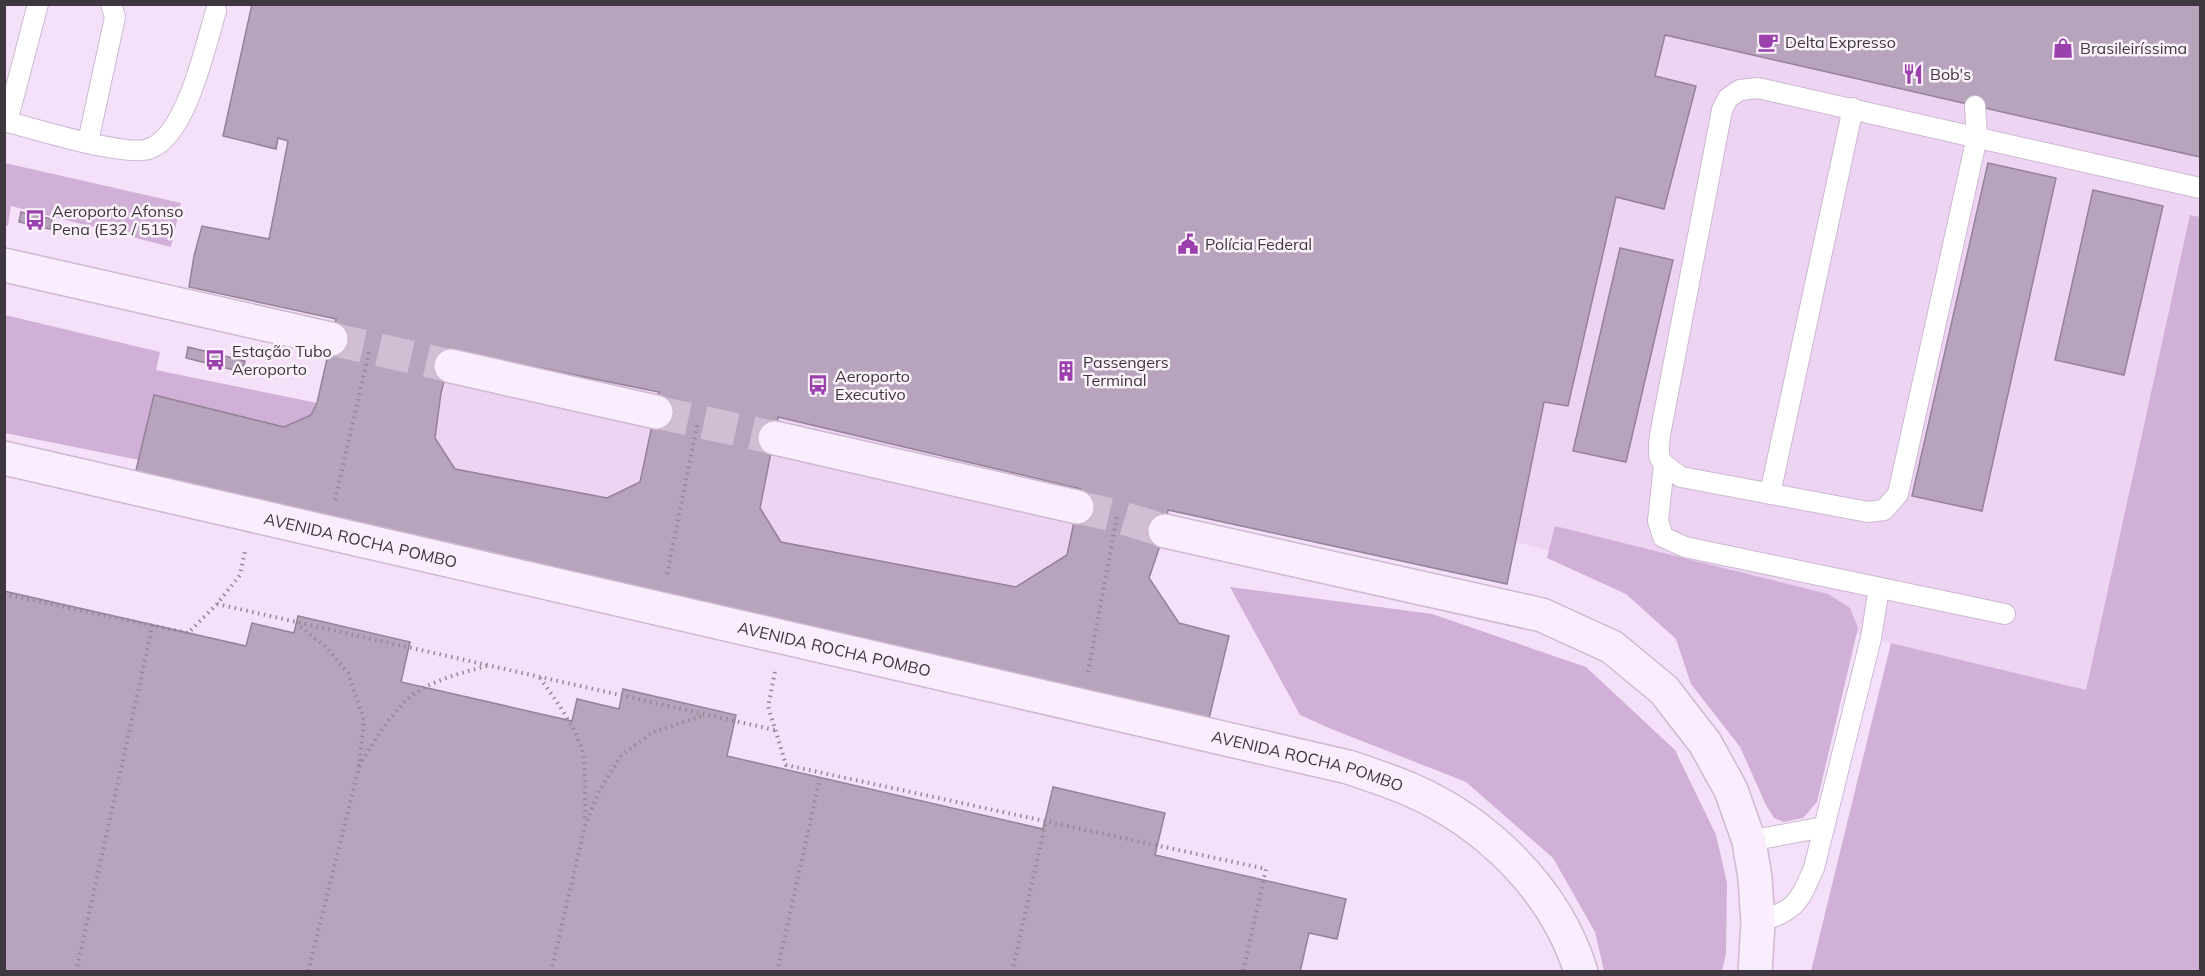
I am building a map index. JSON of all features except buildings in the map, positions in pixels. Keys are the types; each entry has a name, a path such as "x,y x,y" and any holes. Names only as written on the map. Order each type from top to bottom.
{"main road":[{"path":"4,265 331,339"},
{"path":"451,366 656,412"},
{"path":"775,438 1077,507"},
{"name":"AVENIDA ROCHA POMBO","path":"4,458 1348,767 1410,789 1458,816 1503,851 1539,889 1562,927 1581,972"},
{"path":"1165,531 1542,615 1612,647 1664,690 1705,743 1731,790 1749,841 1755,878 1758,923 1755,972"}],"lane":[{"path":"38,4 6,122 128,151 151,149 169,135 183,113 216,11"},
{"path":"88,142 114,17 111,4"},
{"path":"1975,106 1977,137 1898,494 1884,510 1868,512 1681,477 1664,465 1658,456 1660,435 1722,111 1728,98 1740,90 1758,88 1852,108 1977,137 2200,188"},
{"path":"1770,494 1852,108"},
{"path":"1664,465 1658,521 1663,537 1685,547 2005,614"},
{"path":"1758,923 1788,912 1801,898 1814,868 1871,638 1879,588"},
{"path":"1749,841 1824,826"}],"path":[{"path":"327,532 370,348"},
{"path":"660,608 698,422"},
{"path":"1082,705 1117,516"},
{"path":"4,594 189,633 217,604 240,575"},
{"path":"217,604 776,731"},
{"path":"293,621 326,647 348,673 364,720 359,767 308,972"},
{"path":"76,972 153,624"},
{"path":"359,767 385,724 411,696 452,675 488,666"},
{"path":"540,678 561,707 584,758 585,826"},
{"path":"768,706 786,765 1266,869 1243,972"},
{"path":"551,972 585,826 598,790 621,756 653,732 706,715"},
{"path":"777,972 821,773"},
{"path":"1012,972 1046,821"}],"shaded area":[{"name":"Passengers Terminal","path":"252,5 2200,5 2200,847 2085,690 1891,643 1516,542 1507,584 1168,511 1165,531 1150,578 1179,623 1229,636 1206,731 139,460 154,395 284,427 317,402 336,319 189,287 202,226 269,239 288,141 278,138 276,149 223,136"},
{"path":"5,163 181,203 171,247 11,206 8,226 5,225"},
{"path":"2190,215 2200,217 2200,971 1811,971 1891,643 2086,690"},
{"path":"5,315 160,352 156,370 317,403 311,415 284,427 154,395 139,460 5,433"},
{"path":"1555,526 1828,594 1850,608 1858,628 1817,802 1803,818 1784,822 1774,818 1740,747 1691,684 1676,639 1626,594 1547,558"},
{"path":"1230,587 1432,614 1586,667 1675,750 1716,835 1727,883 1726,954 1722,971 1604,971 1595,932 1553,858 1466,782 1300,715"}],"tunnel":[{"path":"331,339 451,366"},
{"path":"656,412 775,438"},
{"path":"1077,507 1117,516 1165,531"}],"place":[{"name":"Delta Expresso","path":"1768,42"},
{"name":"Brasileiríssima","path":"2063,48"},
{"name":"Bob's","path":"1913,74"},
{"name":"Aeroporto Afonso Pena (E32 / 515)","path":"35,220"},
{"name":"Polícia Federal","path":"1188,244"},
{"name":"Estação Tubo Aeroporto","path":"215,360"},
{"name":"Passengers Terminal","path":"1066,371"},
{"name":"Aeroporto Executivo","path":"818,385"}]}
